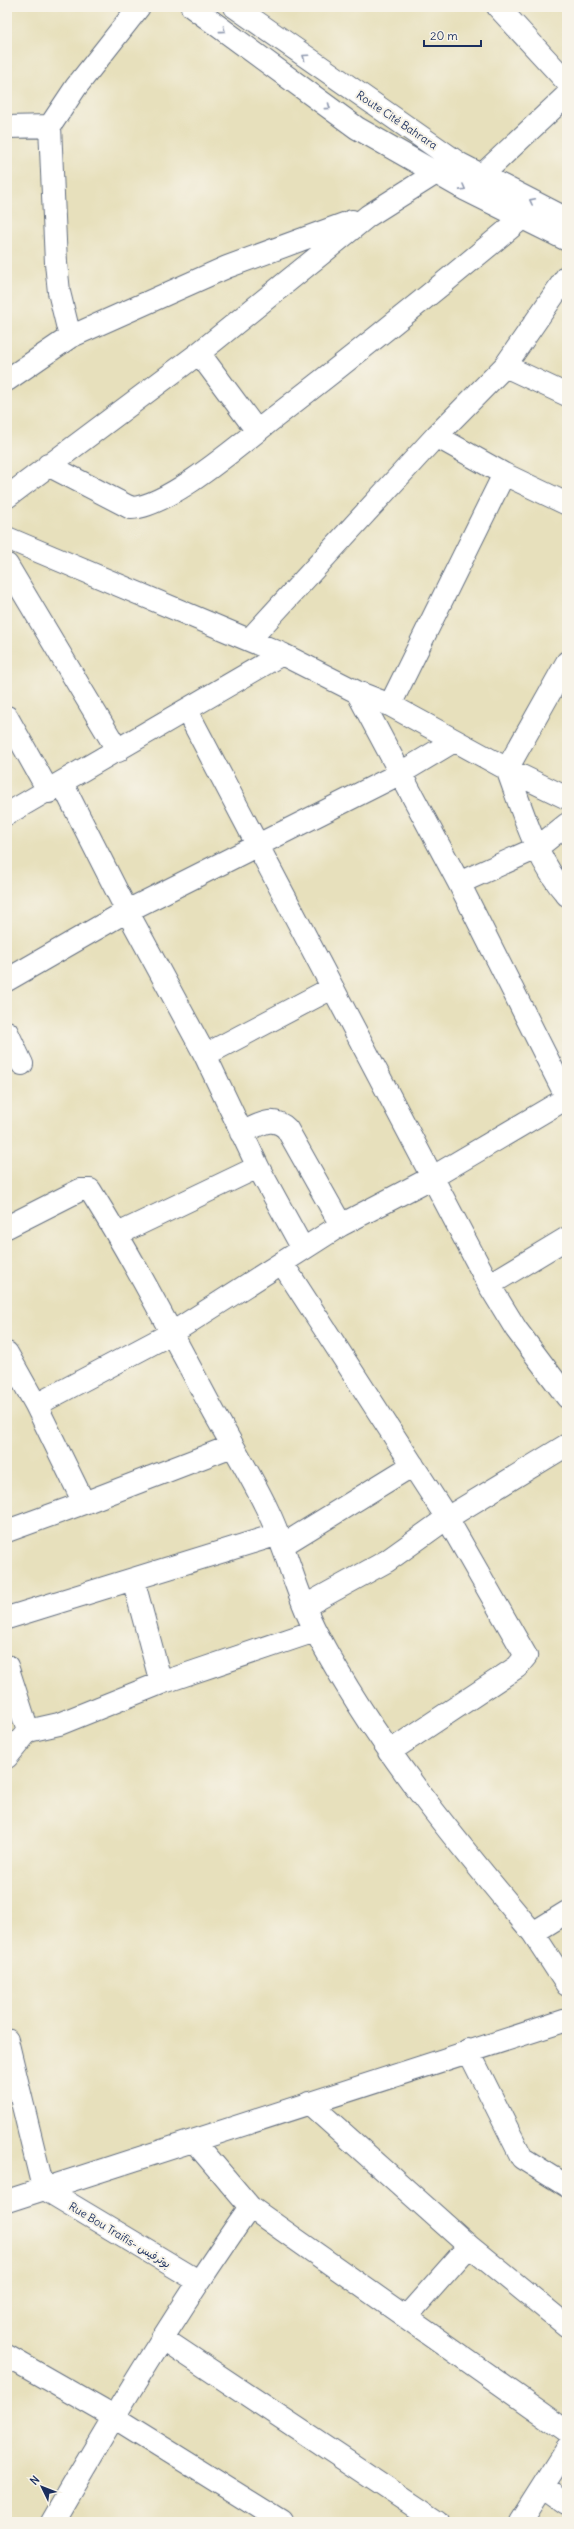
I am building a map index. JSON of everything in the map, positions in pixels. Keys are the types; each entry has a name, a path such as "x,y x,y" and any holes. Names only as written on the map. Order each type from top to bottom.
{"street":[{"path":"70,336 59,292 56,263 50,126 76,87 139,7"},
{"path":"192,7 358,128 436,173 567,240"},
{"name":"Route Cité Bahrara","path":"235,7 449,156 482,175 567,219"},
{"path":"498,7 567,82"},
{"path":"482,175 567,95"},
{"path":"7,126 50,126"},
{"path":"7,497 199,353 368,216 436,173 449,156"},
{"path":"7,380 70,336 227,267 368,216"},
{"path":"48,465 132,508 141,508 176,490 257,431 384,333 522,218"},
{"path":"250,640 436,436 505,366 567,276"},
{"path":"199,353 257,431"},
{"path":"505,366 567,395"},
{"path":"436,436 504,474 567,504"},
{"path":"390,705 504,474"},
{"path":"7,538 282,654 357,692 390,705 507,769 567,798"},
{"path":"7,565 12,587 118,751"},
{"path":"7,814 55,788 282,654"},
{"path":"507,769 567,662"},
{"path":"36,1405 172,1333 341,1226 433,1177 567,1098 459,884 399,774 357,692"},
{"path":"187,711 259,845 332,988 489,1285 516,1329 567,1397"},
{"path":"7,717 55,788 127,911 205,1055 258,1167 303,1249"},
{"path":"7,980 127,911 399,774 454,741"},
{"path":"507,769 537,848 559,886 567,894"},
{"path":"459,884 537,848 567,824"},
{"path":"205,1055 332,988"},
{"path":"7,1032 22,1064"},
{"path":"241,1133 270,1121 280,1122 287,1129 341,1226"},
{"path":"118,1234 258,1167"},
{"path":"7,1227 80,1190 90,1190 118,1234 232,1446 255,1484 281,1539 315,1631 389,1752 454,1839 533,1933 567,1985"},
{"path":"489,1285 567,1238"},
{"path":"282,1264 447,1518 526,1656 517,1667 389,1752"},
{"path":"7,1353 36,1405 84,1503"},
{"path":"305,1606 387,1561 447,1518 567,1445"},
{"path":"7,1531 232,1446"},
{"path":"7,1618 133,1579 281,1539 413,1465"},
{"path":"133,1579 161,1683"},
{"path":"7,1757 28,1731 59,1724 161,1683 315,1631"},
{"path":"7,1666 28,1731"},
{"path":"533,1933 567,1912"},
{"path":"7,2201 468,2050 567,2020"},
{"path":"7,2040 43,2188"},
{"path":"468,2050 522,2158 567,2186"},
{"path":"309,2103 468,2246 567,2326"},
{"path":"194,2141 250,2207 567,2431"},
{"name":"Rue Bou Traifis- بوترفيس","path":"43,2188 198,2281"},
{"path":"52,2522 112,2416 198,2281 250,2207"},
{"path":"406,2318 468,2246"},
{"path":"162,2338 438,2522"},
{"path":"7,2356 112,2416 282,2522"},
{"path":"520,2522 567,2448"},
{"path":"542,2486 567,2503"}]}
